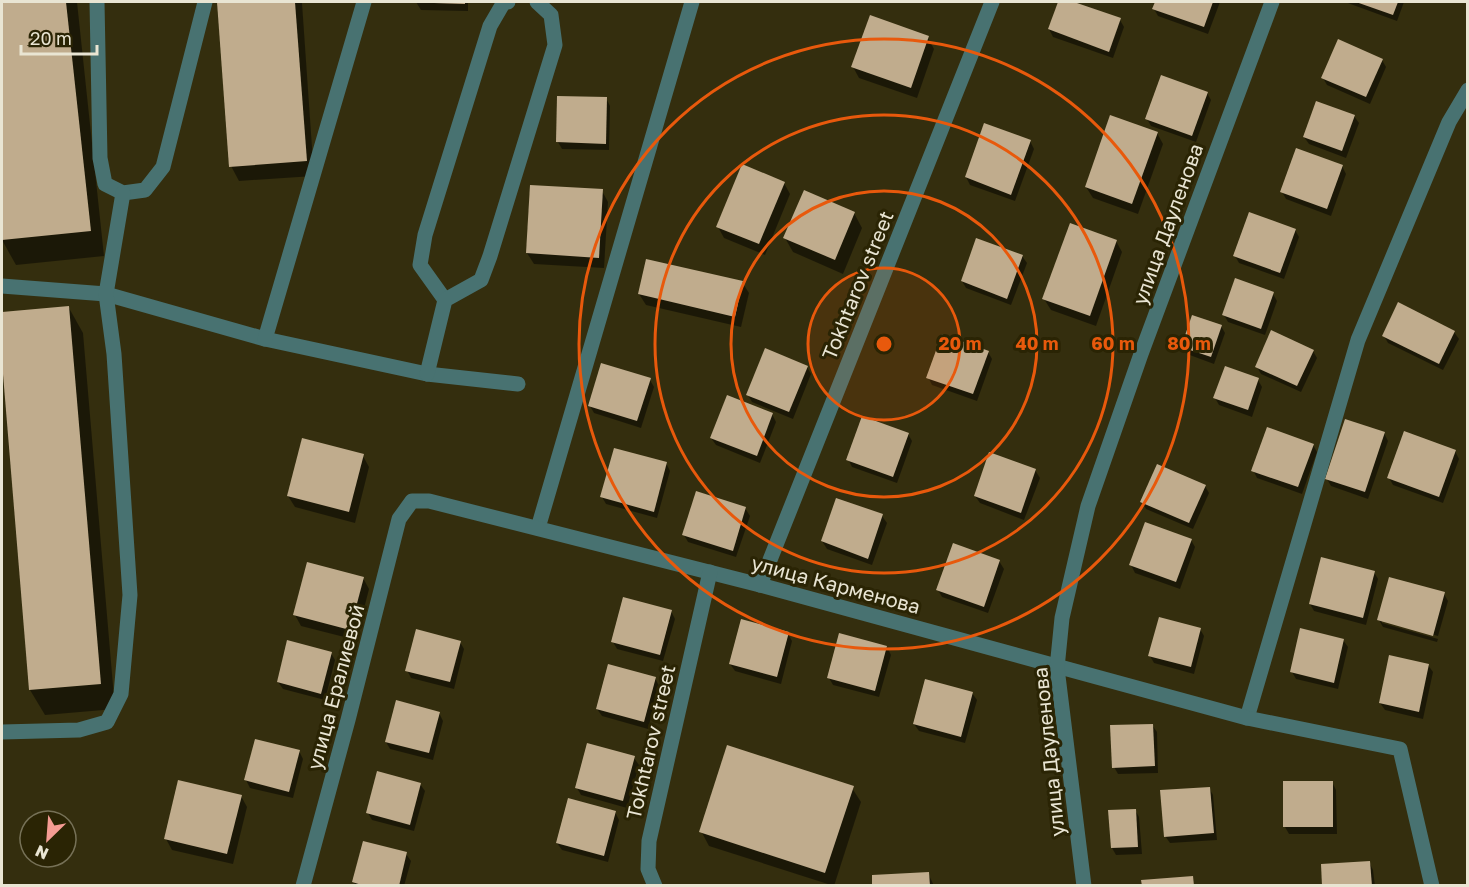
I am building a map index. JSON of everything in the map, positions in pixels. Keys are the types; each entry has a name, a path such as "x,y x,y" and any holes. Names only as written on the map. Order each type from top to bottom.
{"street":[{"path":"96,2 100,158 105,184 123,194 145,190 163,166 205,2"},
{"path":"265,339 364,2"},
{"path":"445,300 420,265 425,235 490,26 504,2 508,2"},
{"path":"427,374 445,300 481,280 494,245 555,45 551,15 537,2"},
{"path":"538,528 692,2"},
{"name":"Tokhtarov street","path":"760,585 992,2"},
{"name":"улица Дауленова","path":"1084,885 1057,668 1062,618 1088,506 1145,343 1272,2"},
{"path":"1247,718 1358,340 1449,122 1467,90"},
{"path":"2,732 78,730 107,722 121,694 130,595 114,354 106,294 123,194"},
{"path":"2,286 106,294 265,339 427,374 518,384"},
{"name":"улица Карменова","path":"412,501 429,501 710,572 1247,718 1400,750 1432,885"},
{"name":"улица Ералиевой","path":"303,885 399,519 412,501"},
{"name":"Tokhtarov street","path":"655,885 648,869 649,841 710,572"}],"building":[{"path":"2,2 66,2 91,231 2,240"},
{"path":"217,2 295,2 307,161 229,167"},
{"path":"465,2 465,4 434,3"},
{"path":"1058,2 1074,2 1121,18 1109,52 1048,29"},
{"path":"1155,2 1213,2 1204,27 1152,9"},
{"path":"1356,2 1398,2 1393,15"},
{"path":"870,15 929,36 911,88 851,67"},
{"path":"1338,39 1383,59 1366,97 1321,78"},
{"path":"1161,75 1208,92 1192,136 1145,119"},
{"path":"557,96 607,97 606,144 556,142"},
{"path":"1316,101 1355,115 1342,151 1303,137"},
{"path":"1110,115 1158,132 1132,204 1085,187"},
{"path":"984,123 1031,140 1011,195 965,177"},
{"path":"1296,148 1343,165 1327,209 1280,192"},
{"path":"742,164 785,182 759,244 716,227"},
{"path":"530,185 603,189 599,258 526,253"},
{"path":"804,190 855,212 835,260 783,238"},
{"path":"1249,212 1296,229 1280,273 1233,256"},
{"path":"1070,223 1117,240 1090,316 1042,299"},
{"path":"976,238 1023,255 1007,299 961,281"},
{"path":"646,259 743,281 735,317 638,294"},
{"path":"1235,278 1274,292 1261,329 1222,315"},
{"path":"1398,302 1455,331 1439,364 1382,336"},
{"path":"69,306 101,684 29,690 2,362 2,312"},
{"path":"1192,315 1222,325 1211,357 1181,347"},
{"path":"1271,330 1314,350 1297,386 1255,367"},
{"path":"942,334 989,351 973,394 926,378"},
{"path":"765,348 808,366 789,412 746,395"},
{"path":"601,363 651,378 637,421 588,406"},
{"path":"1225,366 1259,378 1248,410 1213,398"},
{"path":"727,395 773,413 757,456 710,438"},
{"path":"862,416 909,433 893,477 846,460"},
{"path":"1345,419 1385,432 1365,492 1325,479"},
{"path":"1267,427 1314,444 1298,487 1251,471"},
{"path":"1404,431 1456,450 1439,497 1387,478"},
{"path":"302,438 364,454 349,512 287,496"},
{"path":"614,448 667,462 654,512 600,497"},
{"path":"989,452 1036,469 1021,513 974,496"},
{"path":"1157,464 1206,485 1189,523 1140,502"},
{"path":"696,491 746,507 733,551 682,535"},
{"path":"836,498 883,514 868,559 821,541"},
{"path":"1145,522 1192,539 1176,582 1129,565"},
{"path":"953,543 1000,560 984,607 936,590"},
{"path":"1321,557 1375,571 1363,618 1309,604"},
{"path":"307,562 364,577 350,630 293,615"},
{"path":"1389,577 1445,592 1433,636 1377,620"},
{"path":"623,597 672,610 660,655 611,642"},
{"path":"1159,617 1201,628 1191,667 1148,656"},
{"path":"741,619 789,632 777,677 729,664"},
{"path":"1300,628 1344,639 1334,683 1290,672"},
{"path":"416,629 461,641 450,682 405,671"},
{"path":"839,633 887,646 875,691 827,678"},
{"path":"287,640 332,652 321,694 277,682"},
{"path":"1389,655 1429,664 1419,712 1379,703"},
{"path":"608,664 656,677 644,722 596,709"},
{"path":"925,679 973,692 961,737 913,724"},
{"path":"396,700 440,712 429,753 385,742"},
{"path":"1153,724 1155,766 1112,768 1110,725"},
{"path":"255,739 300,750 289,792 244,780"},
{"path":"587,743 635,756 623,801 575,788"},
{"path":"727,745 854,786 825,873 699,832"},
{"path":"377,771 421,783 410,825 366,813"},
{"path":"178,780 242,795 227,854 164,839"},
{"path":"1283,781 1333,781 1333,827 1283,827"},
{"path":"1210,787 1214,833 1164,837 1160,790"},
{"path":"568,798 616,811 604,856 556,843"},
{"path":"1136,809 1138,847 1111,848 1108,810"},
{"path":"363,841 407,852 399,886 365,886 352,882"},
{"path":"1370,861 1372,886 1322,886 1321,864"},
{"path":"929,872 930,886 872,886 872,875"},
{"path":"1193,876 1194,886 1142,886 1141,880"}]}
